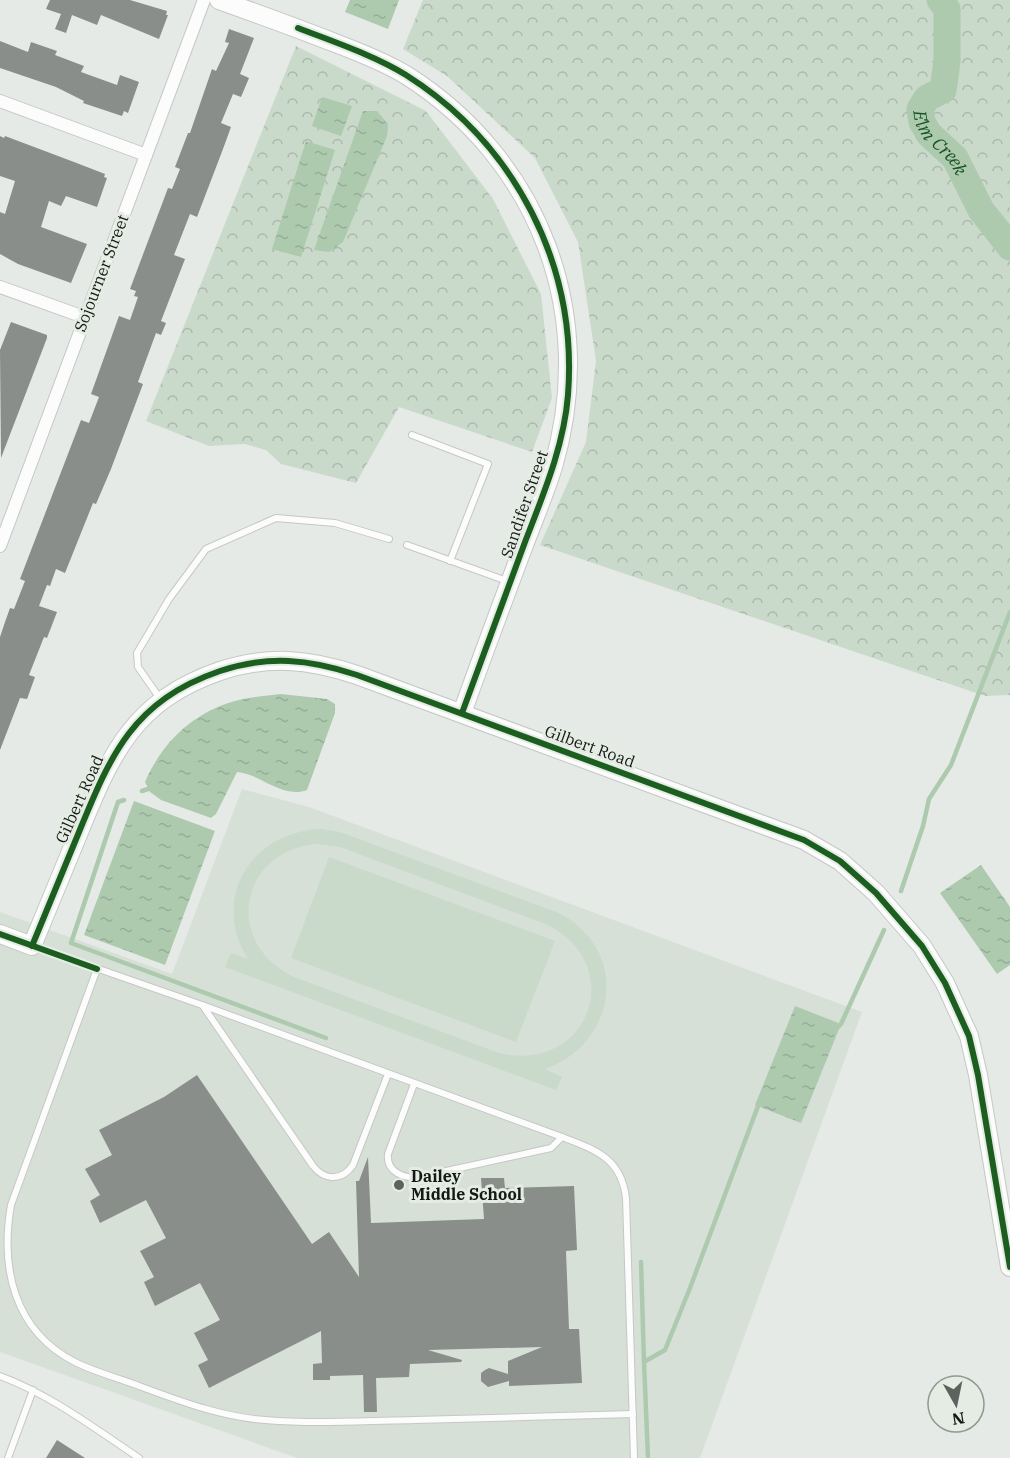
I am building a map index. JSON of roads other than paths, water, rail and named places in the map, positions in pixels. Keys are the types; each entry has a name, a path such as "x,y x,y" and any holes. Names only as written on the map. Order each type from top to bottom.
{"street":[{"name":"Sojourner Street","path":"0,546 204,0"},
{"name":"Sandifer Street","path":"219,0 366,55 405,75 436,97 474,128 499,159 529,204 544,238 563,302 568,346 568,395 553,467 462,713"},
{"path":"0,101 146,155"},
{"path":"0,287 84,317"},
{"name":"Gilbert Road","path":"32,946 108,762 131,729 161,700 192,683 236,666 286,660 334,667 804,840 840,861 876,892 922,946 945,983 969,1036 978,1075 1010,1266"},
{"path":"0,934 32,946"}],"lane":[{"path":"412,435 488,464 450,561"},
{"path":"161,700 138,667 137,653 169,599 206,549 276,518 335,523 389,539"},
{"path":"407,545 510,582"},
{"path":"32,946 202,1005 562,1137 602,1154 614,1165 624,1183 626,1198 634,1458"},
{"path":"97,969 7,1217 3,1239 6,1274 13,1298 42,1339 74,1362 193,1406 224,1414 266,1420 350,1422 633,1414"},
{"path":"202,1005 313,1166 327,1177 342,1175 353,1165 388,1074"},
{"path":"414,1084 388,1154 390,1166 397,1174 405,1177 419,1177 551,1148 562,1137"},
{"path":"0,1376 33,1390 59,1405 139,1458"},
{"path":"8,1458 33,1390"}],"water":[{"path":"350,0 399,0 388,29 345,12"},
{"path":"322,97 352,106 341,136 312,126"},
{"path":"363,111 377,111 388,124 387,136 343,242 329,252 314,250"},
{"path":"306,141 335,150 301,257 272,249"},
{"path":"281,694 327,699 335,704 335,713 307,790 298,792 280,789 255,777 237,772 216,814 211,818 161,800 150,792 145,782 152,768 170,742 192,722 219,706 235,701"},
{"path":"134,801 215,831 165,965 84,935"},
{"path":"981,865 1010,907 1010,965 997,974 940,893"},
{"path":"795,1006 841,1024 801,1123 755,1105"}],"waterway":[{"name":"Elm Creek","path":"940,0 947,9 947,62 943,90 927,98 920,109 922,122 929,134 955,158 981,210 1010,247"},
{"path":"901,891 923,826 929,799 951,765 1010,612"},
{"path":"142,791 154,787"},
{"path":"124,800 118,802 71,943 326,1038"},
{"path":"837,1028 841,1024 884,930"},
{"path":"648,1458 644,1362 665,1350 758,1106 762,1102"},
{"path":"641,1262 644,1362"}],"place":[{"name":"Dailey Middle School","path":"399,1185"}]}
